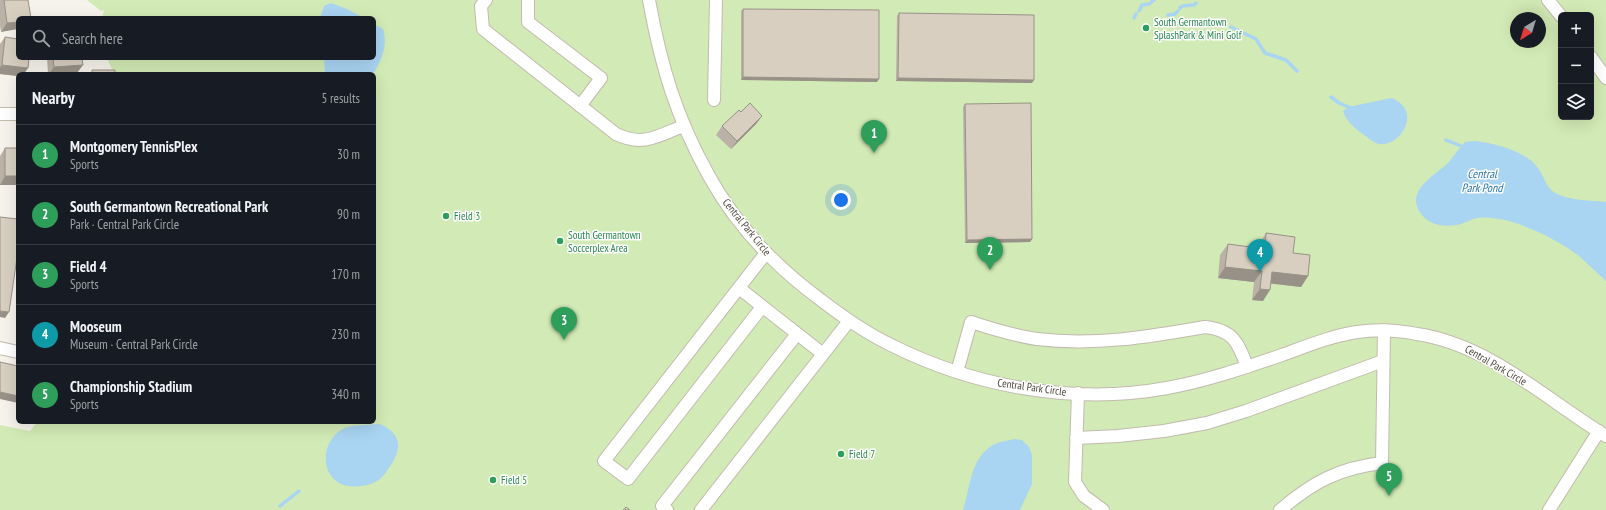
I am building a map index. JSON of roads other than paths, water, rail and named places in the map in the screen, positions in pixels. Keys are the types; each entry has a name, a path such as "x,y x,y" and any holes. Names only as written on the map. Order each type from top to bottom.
{"street":[{"path":"486,0 481,6 483,29 616,134 626,140 646,140 683,126"},
{"path":"528,0 528,22 601,78 580,106"},
{"name":"Central Park Circle","path":"649,0 659,52 667,82 683,126 710,178 737,219 766,253 800,284 849,321 889,344 919,358 957,372 999,384 1048,392 1118,393 1164,389 1206,380 1326,339 1356,332 1384,330 1417,334 1467,347 1522,379 1602,434"},
{"path":"714,100 716,0"},
{"path":"1548,0 1558,12"},
{"path":"1594,61 1606,78"},
{"path":"0,114 16,114"},
{"path":"762,307 628,479 604,461 766,253"},
{"path":"739,288 823,354"},
{"path":"701,510 849,321"},
{"path":"957,372 971,322 1003,332 1036,339 1082,342 1116,341 1205,327 1216,328 1233,337 1239,346 1247,367"},
{"path":"1280,510 1300,493 1331,475 1365,465 1382,463 1384,330"},
{"path":"667,510 662,506 797,334"},
{"path":"0,348 16,352"},
{"path":"1076,438 1148,433 1207,423 1246,411 1384,361"},
{"path":"1078,393 1075,482 1084,496 1103,510"},
{"path":"1549,510 1602,434"}],"water":[{"path":"331,3 360,16 321,16 324,6"},
{"path":"376,25 383,29 385,41 383,52 374,72 325,72 324,60 376,60"},
{"path":"1392,98 1399,102 1405,109 1407,123 1399,136 1386,144 1379,144 1371,140 1354,127 1344,115 1343,111 1348,107"},
{"name":"Central Park Pond","path":"1475,141 1500,146 1526,157 1538,168 1549,188 1561,196 1573,199 1606,202 1606,281 1579,256 1541,233 1519,224 1499,219 1483,218 1450,226 1433,223 1422,215 1417,207 1416,199 1418,192 1423,185 1448,163 1465,142"},
{"path":"380,424 392,432 398,441 395,458 383,476 376,482 360,486 348,486 339,483 328,471 326,464 327,448 330,441 335,435 345,428"},
{"path":"1014,439 1022,440 1029,447 1032,455 1032,484 1020,510 963,510 972,476 978,460 983,453 992,445"}],"waterway":[{"path":"1139,11 1142,5 1149,4 1154,0"},
{"path":"1180,8 1182,6 1194,5 1196,3"},
{"path":"1168,15 1175,14 1178,11"},
{"path":"1134,18 1136,14"},
{"path":"1231,27 1256,39 1265,53 1286,60 1297,71"},
{"path":"1331,97 1339,103 1351,108"},
{"path":"1446,140 1461,146"},
{"path":"280,506 299,491"}],"place":[{"name":"South Germantown SplashPark & Mini Golf","path":"1146,28"},
{"name":"Montgomery TennisPlex","path":"874,153"},
{"name":"Field 3","path":"446,216"},
{"name":"South Germantown Soccerplex Area","path":"560,241"},
{"name":"South Germantown Recreational Park","path":"990,270"},
{"name":"Mooseum","path":"1260,272"},
{"name":"Field 4","path":"564,340"},
{"name":"Field 7","path":"841,454"},
{"name":"Field 5","path":"493,480"},
{"name":"Championship Stadium","path":"1389,496"}]}
